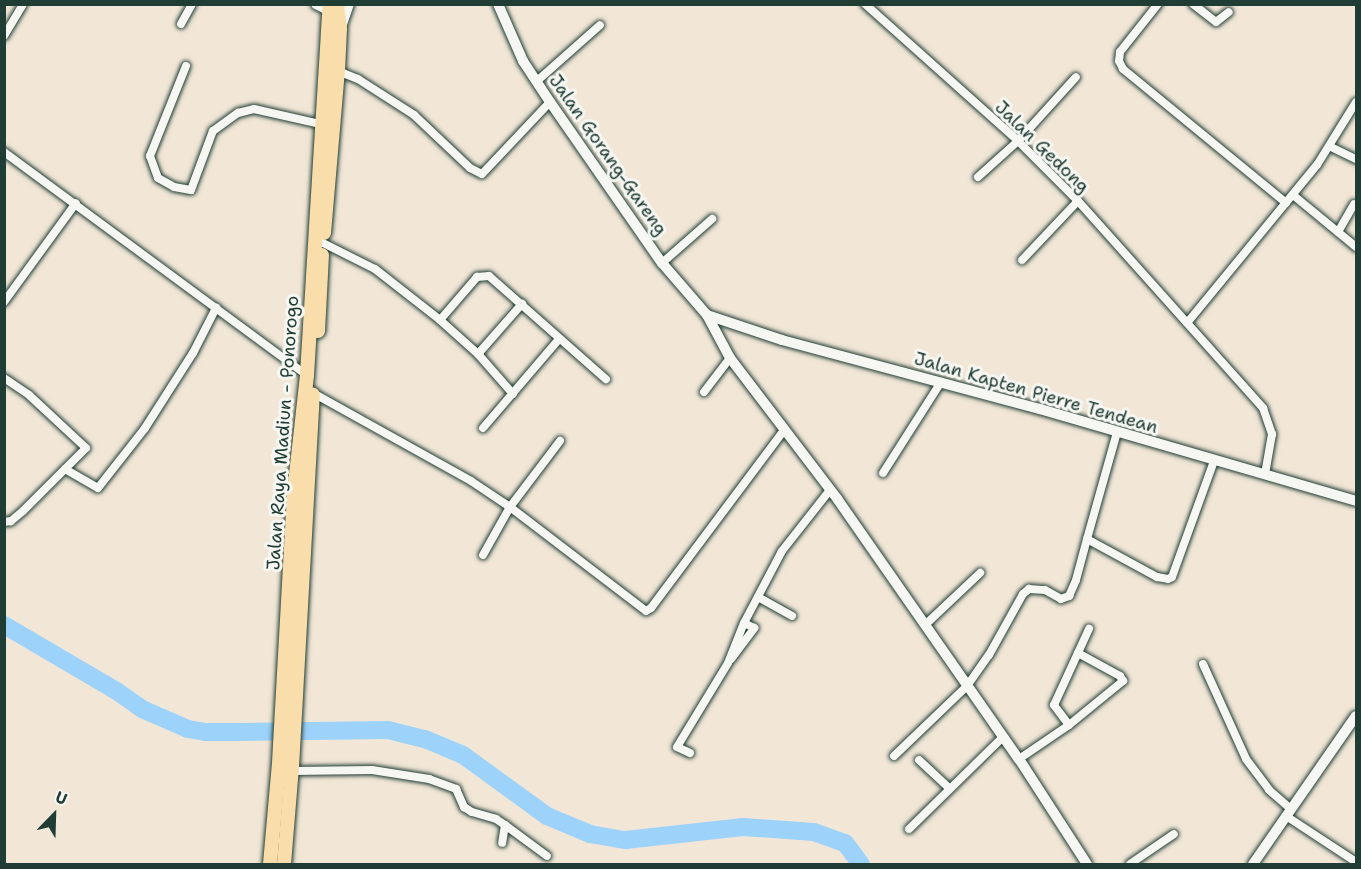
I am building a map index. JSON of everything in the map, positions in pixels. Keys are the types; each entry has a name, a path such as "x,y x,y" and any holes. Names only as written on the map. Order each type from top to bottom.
{"highway":[{"name":"Jalan Raya Madiun - Ponorogo","path":"298,549 294,493 307,375 327,125 338,71 340,29 328,6"},
{"name":"Jalan Raya Madiun - Ponorogo","path":"285,858 294,769 292,649 298,549 313,393 323,243 328,6"},
{"name":"Jalan Raya Madiun - Ponorogo","path":"270,859 294,769"},
{"path":"270,859 285,858"}],"main road":[{"path":"340,29 349,4"},
{"name":"Jalan Gorang-Gareng","path":"498,4 512,40 550,102 662,263 707,315 730,358 830,490 1019,759 1087,864"},
{"name":"Jalan Kapten Pierre Tendean","path":"707,315 782,340 941,382 1356,501"},
{"path":"1253,864 1356,716"}],"street":[{"path":"4,36 23,4"},
{"path":"181,24 192,4"},
{"name":"Jalan Gedong","path":"865,4 1018,141 1078,201 1263,408 1272,434 1265,474"},
{"path":"1158,4 1123,46 1119,57 1120,65 1286,203"},
{"path":"1193,4 1216,22 1229,12"},
{"path":"537,81 600,25"},
{"path":"186,66 150,156 158,178 174,187 190,190 213,131 238,113 254,109 327,125"},
{"path":"338,71 358,79 414,115 462,161 482,174 550,102"},
{"path":"978,177 1018,141 1076,77"},
{"path":"1187,323 1331,147 1356,102"},
{"path":"1331,147 1356,159"},
{"path":"4,152 76,202 307,375"},
{"path":"1293,195 1356,247"},
{"path":"1022,260 1078,201"},
{"path":"4,302 76,202"},
{"path":"1338,231 1354,204"},
{"path":"662,263 712,219"},
{"path":"323,243 375,269 440,320 478,354 513,394"},
{"path":"440,320 477,277 484,276 495,280 606,379"},
{"path":"478,354 522,304"},
{"path":"65,469 98,489 145,428 193,353 216,308"},
{"path":"483,428 559,339"},
{"path":"704,392 730,358"},
{"path":"4,378 29,395 84,444 86,449 23,511 4,522"},
{"path":"883,473 941,382"},
{"path":"313,393 471,481 510,507 643,610 648,611 784,430"},
{"path":"894,756 967,686 989,656 1023,594 1029,588 1045,590 1061,598 1069,596 1088,539 1117,432"},
{"path":"483,555 510,507 560,441"},
{"path":"1088,539 1143,571 1168,579 1174,571 1214,460"},
{"path":"690,753 677,747 728,663 754,628 744,623 782,551 830,490"},
{"path":"925,626 980,573"},
{"path":"758,597 792,616"},
{"path":"1069,725 1054,705 1089,629"},
{"path":"1019,759 1069,725 1124,681 1120,676 1078,653"},
{"path":"1203,664 1246,759 1269,790 1289,813 1356,862"},
{"path":"909,829 1003,737"},
{"path":"918,760 950,789"},
{"path":"294,769 372,770 429,779 456,789 464,807 472,812 496,819 547,856"},
{"path":"502,843 505,825"},
{"path":"1130,864 1174,834"}],"waterway":[{"path":"4,625 118,692 142,709 188,729 205,732 388,730 425,739 463,755 547,816 590,834 625,840 743,827 814,832 845,843 861,864"}]}
